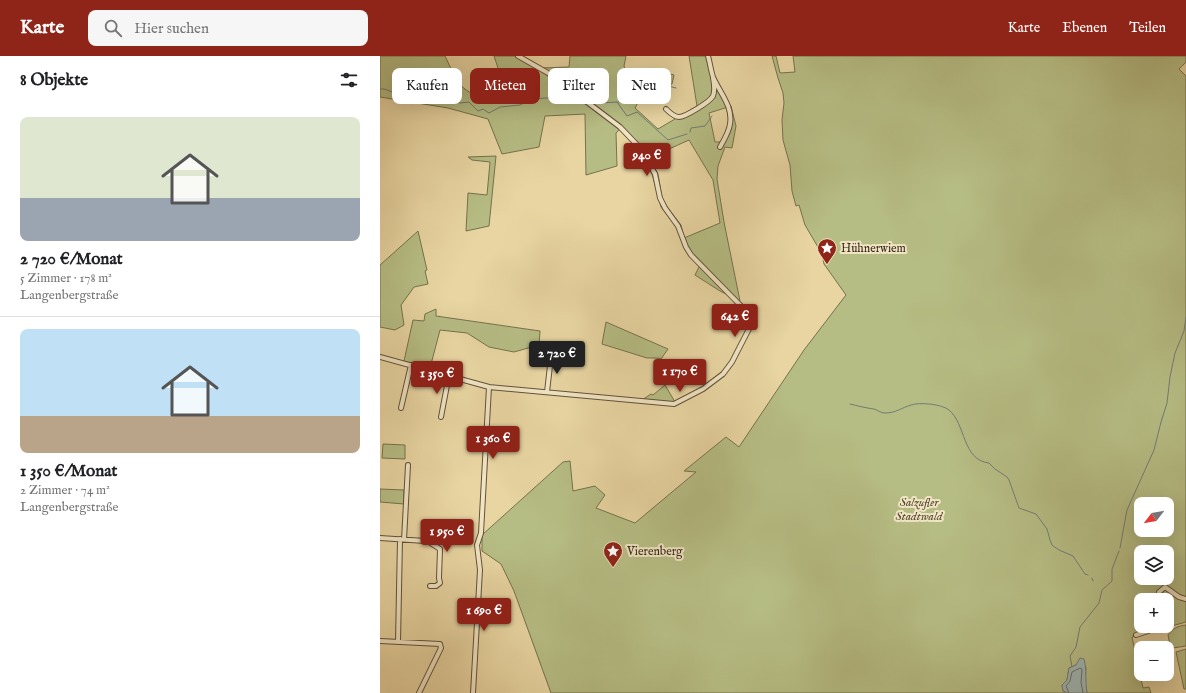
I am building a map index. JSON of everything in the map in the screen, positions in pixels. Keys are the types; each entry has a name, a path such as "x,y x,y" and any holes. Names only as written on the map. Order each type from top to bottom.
{"street":[{"path":"380,357 489,387 674,404 703,389 724,374 732,362 752,320 743,308 686,247 678,226 665,208 660,198 655,174 641,149 620,127 591,105 548,73 518,56"},
{"path":"666,109 675,116 680,117 705,104 711,99 714,95 714,77 710,57"},
{"path":"714,77 728,104 730,114 729,129 720,147"},
{"path":"547,392 551,357"},
{"path":"401,408 412,365"},
{"path":"441,417 449,375"},
{"path":"473,693 480,570 477,545 481,533 489,387"},
{"path":"398,642 402,540 408,465"},
{"path":"380,538 429,542 440,549 438,578 440,583 436,586 430,586"},
{"path":"1159,593 1165,587 1173,593"},
{"path":"1174,593 1186,599"},
{"path":"1136,635 1142,633"},
{"path":"380,641 440,644 441,648 419,693"}],"green space":[{"path":"380,56 445,56 451,68 392,68 392,99 380,97"},
{"path":"494,56 516,56 541,68 569,67 570,56 626,56 625,68 617,68 617,104 637,104 635,108 658,129 697,106 689,56 706,56 728,107 709,113 715,142 722,142 723,144 732,124 731,106 736,126 732,148 725,147 718,166 717,179 740,301 720,291 695,275 700,265 684,245 675,225 661,207 652,174 641,156 644,154 621,128 616,133 617,166 586,175 585,114 545,116 539,147 502,154 488,119 448,108 423,104 462,104 462,86 470,92 470,104 540,104 540,68 498,68","holes":["689,140 713,180 720,223 684,238 681,225 662,198 658,174 649,158"]},
{"name":"Salzufler Stadtwald","path":"772,56 776,56 780,73 795,72 793,56 1186,56 1186,62 1179,69 1186,76 1186,622 1174,625 1174,593 1134,593 1134,633 1146,633 1132,637 1134,646 1134,681 1141,681 1143,688 1149,687 1151,693 1087,693 1085,682 1086,667 1076,665 1069,668 1067,680 1062,685 1063,691 1068,693 551,693 514,591 501,564 482,551 482,535 563,462 570,461 573,491 595,486 605,495 596,508 635,523 696,472 684,471 726,437 739,447 804,350 846,295 824,264 822,254 805,225 799,205 796,206 792,191 790,165 783,140 783,93"},
{"path":"671,74 674,75 671,84"},
{"path":"496,156 489,226 466,231 468,193 487,195 490,162 472,160 468,157"},
{"path":"418,231 427,270 425,271 428,284 414,287 401,305 404,325 395,330 380,327 380,265"},
{"path":"436,309 436,316 540,331 539,345 514,352 489,347 467,333 440,330 430,368 404,361 413,320 424,321 425,314"},
{"path":"606,322 668,349 661,359 647,358 602,344"},
{"path":"665,385 675,402 642,400 651,394 653,395"},
{"path":"383,444 405,445 405,459 382,458"},
{"path":"380,489 404,490 404,504 380,502"},
{"path":"1186,625 1186,646 1174,648 1174,641 1169,641 1168,635 1170,633 1174,633 1174,630"},
{"path":"1186,649 1186,689 1184,689 1176,652"}],"water":[{"path":"1080,658 1084,659 1085,663 1087,693 1068,693 1063,691 1062,685 1067,680 1069,668 1076,665"}],"waterway":[{"path":"671,87 676,88"},
{"path":"380,89 396,93 418,94 424,98 424,102 436,103 446,99 460,103 469,102 478,111 483,109 489,113 500,107 520,105 532,99 548,98"},
{"path":"609,102 617,102 627,116 637,112 668,140 687,134"},
{"path":"690,132 691,128 705,126 712,116"},
{"path":"1120,548 1127,510 1154,450 1167,403 1175,353 1184,331 1186,317"},
{"path":"850,404 874,409 882,413 892,412 915,404 936,405 949,410 959,424 965,441 974,455 980,460 989,463 1007,477 1019,508 1036,514 1047,529 1052,545 1073,556 1085,574 1088,575"},
{"path":"1072,667 1070,656 1076,647 1080,627 1099,603 1102,590 1112,581 1112,569 1119,551"}],"place":[{"name":"Hühnerwiem","path":"827,265"},
{"name":"Vierenberg","path":"613,568"}]}
